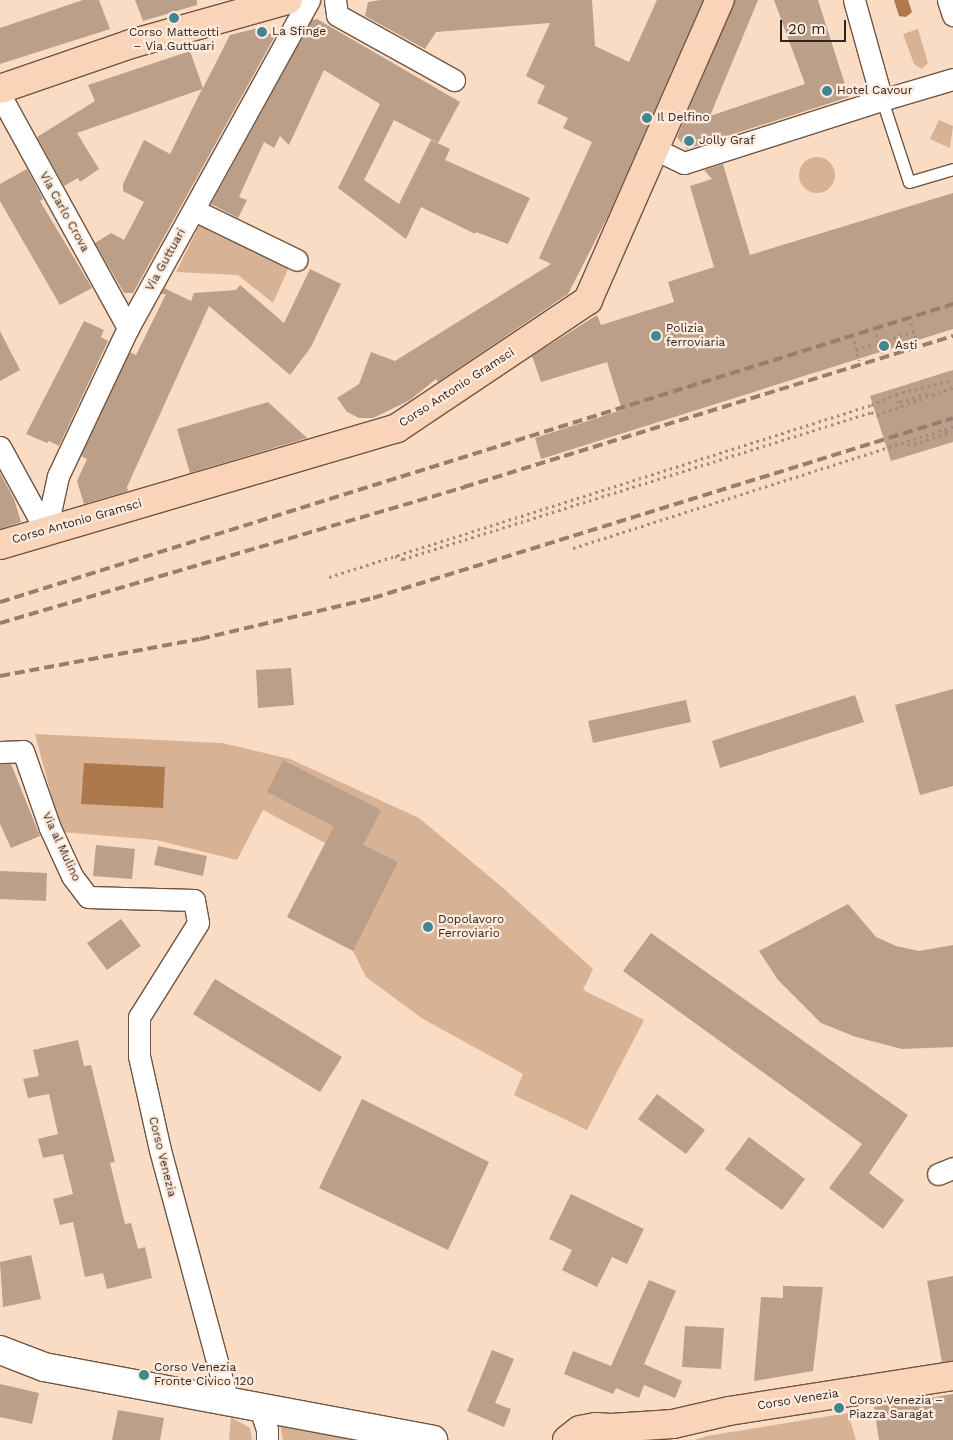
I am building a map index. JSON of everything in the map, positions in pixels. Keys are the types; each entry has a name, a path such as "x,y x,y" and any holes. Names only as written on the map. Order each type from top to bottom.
{"main road":[{"path":"0,89 131,44 288,0"},
{"name":"Corso Antonio Gramsci","path":"0,545 397,428 588,300 720,0"},
{"name":"Corso Venezia","path":"567,1440 580,1430 621,1434 664,1432 729,1411 953,1376"}],"street":[{"name":"Via Guttuari","path":"46,531 58,476 128,328 309,0"},
{"path":"335,0 337,15 454,80"},
{"path":"854,0 882,100"},
{"path":"948,0 953,15"},
{"path":"655,149 684,163 953,79"},
{"name":"Via Carlo Crova","path":"0,95 128,328"},
{"path":"194,210 297,260"},
{"path":"0,446 46,531"},
{"name":"Via al Mulino","path":"0,752 23,751 50,828 72,876 88,897 194,900 198,923"},
{"name":"Corso Venezia","path":"198,923 139,1017 139,1056 160,1150 228,1402"},
{"path":"0,1350 44,1367 433,1440"},
{"path":"260,1408 267,1428 267,1440"}],"lane":[{"path":"882,100 909,182 953,168"}],"path":[{"path":"911,323 917,341"},
{"path":"856,350 914,331"},
{"path":"876,334 877,343 882,353"},
{"path":"854,341 859,360"},
{"path":"329,576 871,405 896,394 926,385 933,386 953,380"},
{"path":"926,385 930,398"},
{"path":"395,556 403,560 871,412 877,415 930,398 953,388"},
{"path":"898,403 928,393"},
{"path":"896,394 900,407"},
{"path":"572,548 912,442 947,433 946,430 953,427"},
{"path":"908,446 912,442"}],"shaded area":[{"path":"894,0 908,0 912,12 906,17 899,16"},
{"path":"918,29 928,63 922,69 914,64 903,34"},
{"path":"939,120 953,126 950,148 930,139"},
{"path":"817,157 829,163 835,175 829,187 817,193 805,187 799,175 805,163"},
{"path":"200,224 289,267 273,303 238,275 176,272"},
{"name":"Dopolavoro Ferroviario","path":"35,734 222,743 290,759 419,818 502,887 593,969 583,990 644,1020 587,1130 514,1095 523,1074 423,1019 366,977 353,951 325,843 263,810 237,860 156,840 61,832"},
{"path":"84,763 165,767 163,808 81,804"},
{"path":"848,1413 856,1440 694,1440 707,1436"},
{"path":"231,1417 250,1428 252,1440 229,1440"},
{"path":"280,1424 360,1440 283,1440"}],"building":[{"path":"83,0 99,0 110,29 0,64 0,28"},
{"path":"135,0 197,0 197,5 143,21"},
{"path":"381,0 592,0 595,46 629,62 657,0 703,0 609,214 568,294 438,382 436,379 410,400 373,418 359,418 347,412 337,398 359,384 371,352 395,361 551,264 539,258 592,142 563,128 568,118 537,103 545,86 526,76 550,23 436,32 425,49 365,16 368,2"},
{"path":"735,0 758,0 710,116 805,84 774,0 818,0 849,97 687,149 677,137"},
{"path":"317,19 460,102 438,143 394,120 364,180 399,204 431,140 450,149 445,160 530,198 508,244 476,232 475,234 421,207 406,239 338,188 380,104 324,70 289,145 280,136 274,148 264,142 239,197 247,200 238,218 211,204 312,20"},
{"path":"258,28 275,36 133,293 124,293 95,243 111,233 124,240 144,202 123,191 123,184 144,140 170,154 202,89 77,133 99,169 80,182 78,178 64,186 37,137 95,101 88,85 190,51 203,88 230,35"},
{"path":"723,164 750,255 953,193 953,329 541,459 535,438 622,410 607,362 541,382 532,356 597,315 601,325 674,302 668,282 714,267 690,186 712,179 704,170"},
{"path":"27,169 43,199 40,201 92,288 60,305 0,201 0,184"},
{"path":"310,269 341,284 311,347 290,375 209,306 127,487 128,491 84,504 77,481 87,459 81,456 130,352 136,355 166,294 161,294 164,288 191,301 194,293 236,290 240,285 284,323"},
{"path":"84,321 104,330 101,337 108,341 59,446 49,441 47,443 26,434"},
{"path":"0,331 20,370 0,381"},
{"path":"953,370 953,442 891,461 870,396"},
{"path":"268,402 307,438 190,473 177,429"},
{"path":"0,473 14,499 21,522 0,529"},
{"path":"291,668 294,705 258,708 256,670"},
{"path":"953,689 953,786 920,795 895,705"},
{"path":"855,695 864,722 720,768 712,741"},
{"path":"686,700 691,722 593,743 588,721"},
{"path":"283,760 381,810 363,845 398,862 353,951 287,917 334,826 267,792"},
{"path":"0,764 11,764 40,836 11,848 0,824"},
{"path":"96,845 135,849 132,879 93,876"},
{"path":"158,846 207,856 203,876 154,865"},
{"path":"0,871 47,873 46,901 0,899"},
{"path":"848,904 876,937 896,946 919,951 953,945 953,1047 902,1049 856,1037 821,1023 778,980 759,951"},
{"path":"121,919 141,946 107,970 87,943"},
{"path":"651,933 908,1115 869,1173 904,1200 883,1229 829,1188 862,1144 623,971"},
{"path":"215,979 342,1057 320,1092 193,1014"},
{"path":"78,1040 84,1066 91,1065 115,1162 110,1163 125,1224 131,1223 138,1249 145,1247 152,1278 107,1289 103,1273 85,1277 73,1222 60,1225 53,1199 73,1194 63,1154 43,1158 38,1139 58,1134 49,1094 28,1098 23,1079 39,1076 33,1050"},
{"path":"657,1094 705,1130 686,1154 638,1119"},
{"path":"362,1099 489,1162 448,1250 319,1188"},
{"path":"749,1137 805,1179 782,1210 725,1169"},
{"path":"571,1194 644,1229 627,1264 612,1257 597,1287 562,1270 572,1250 549,1239"},
{"path":"31,1255 41,1299 3,1307 0,1262"},
{"path":"953,1276 953,1361 942,1362 927,1281"},
{"path":"649,1280 676,1291 644,1364 682,1381 675,1398 644,1385 639,1398 616,1388 613,1394 564,1374 573,1351 611,1366"},
{"path":"783,1286 823,1287 813,1371 754,1381 761,1297 783,1298"},
{"path":"685,1326 724,1328 721,1369 682,1367"},
{"path":"492,1350 514,1359 495,1403 511,1409 504,1427 467,1411"},
{"path":"0,1384 39,1393 32,1424 0,1417"},
{"path":"953,1394 953,1440 879,1440 874,1407"},
{"path":"118,1410 164,1418 160,1440 112,1440"}],"railway":[{"path":"0,602 953,304"},
{"path":"0,623 464,487 953,336"},
{"path":"0,676 200,639 373,598 953,418"}],"place":[{"name":"Corso Matteotti – Via Guttuari","path":"174,18"},
{"name":"La Sfinge","path":"262,32"},
{"name":"Hotel Cavour","path":"827,91"},
{"name":"Il Delfino","path":"647,118"},
{"name":"Jolly Graf","path":"689,141"},
{"name":"Polizia ferroviaria","path":"656,336"},
{"name":"Asti","path":"884,346"},
{"name":"Dopolavoro Ferroviario","path":"428,927"},
{"name":"Corso Venezia Fronte Civico 120","path":"144,1375"},
{"name":"Corso Venezia – Piazza Saragat","path":"839,1408"}]}
